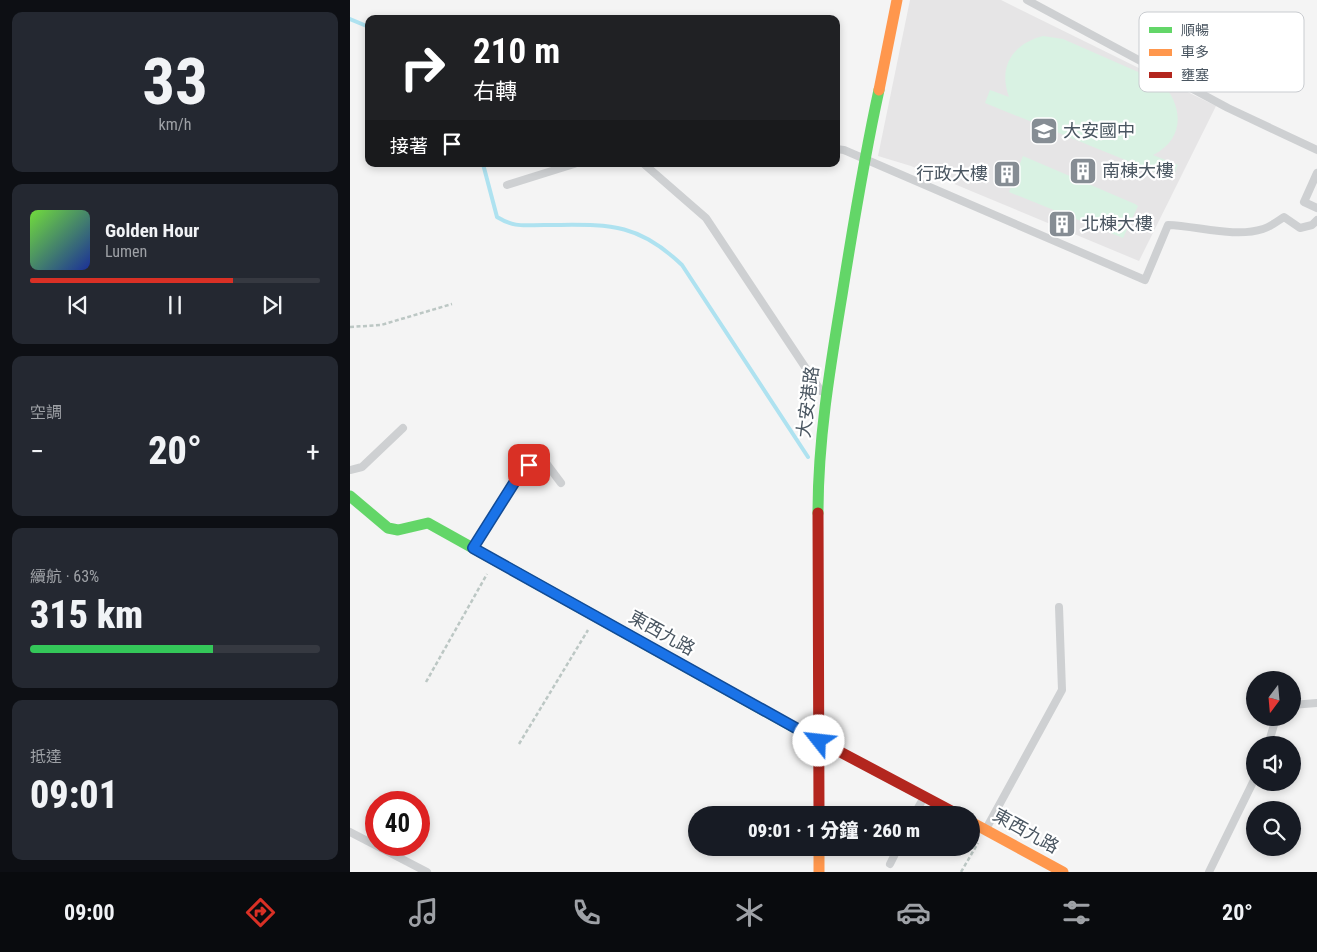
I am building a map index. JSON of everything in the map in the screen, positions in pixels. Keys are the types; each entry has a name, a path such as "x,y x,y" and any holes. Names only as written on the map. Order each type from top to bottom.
{"main road":[{"name":"大安港路","path":"819,806 818,470 825,396 864,160 897,0"},
{"name":"東西九路","path":"350,496 388,528 398,530 428,523 819,741 942,806"},
{"name":"東西九路","path":"980,826 1063,872"},
{"path":"819,856 819,872"}],"lane":[{"path":"1027,0 1139,60"},
{"path":"1198,92 1317,150"},
{"path":"840,151 1145,280 1168,225 1194,226 1227,232 1263,229 1284,217 1300,228 1312,225 1317,220"},
{"path":"507,185 564,167"},
{"path":"647,167 706,218 825,396"},
{"path":"1317,173 1304,202 1317,208"},
{"path":"350,470 362,467 403,428"},
{"path":"473,548 519,475 540,455 561,482"},
{"path":"986,829 1062,690 1059,606"},
{"path":"1301,704 1317,703"},
{"path":"1210,872 1249,791"},
{"path":"919,806 924,797"},
{"path":"350,832 427,872"},
{"path":"890,864 894,856"}],"path":[{"path":"350,327 381,325 452,304"},
{"path":"426,682 495,560"},
{"path":"519,744 596,616"},
{"path":"961,872 986,829"}],"shaded area":[{"name":"大安國中","path":"910,0 1001,0 1139,68 1139,92 1188,92 1216,106 1139,261 911,166 878,156"}],"green space":[{"path":"1043,36 1063,39 1139,72 1139,92 1170,92 1177,111 1178,122 1176,131 1171,140 1153,155 1178,165 1172,179 985,103 990,90 1009,97 1005,76 1010,58 1023,45"},
{"path":"1023,156 1138,206 1123,238 1009,192"}],"waterway":[{"path":"350,19 365,25"},
{"path":"484,167 497,217 503,221 520,225 585,225 618,228 649,240 665,250 682,265 808,457"}],"traffic: fast":[{"path":"818,513 822,431 829,377 859,192 879,90"},
{"path":"350,496 388,528 398,530 428,523 797,729"}],"traffic: slow":[{"path":"879,90 897,0"},
{"path":"980,827 1063,872"},
{"path":"819,856 819,872"}],"traffic: jam":[{"path":"818,513 819,806"},
{"path":"797,729 942,806"}],"place":[{"name":"大安國中","path":"1044,131"},
{"name":"南棟大樓","path":"1083,171"},
{"name":"行政大樓","path":"1007,174"},
{"name":"北棟大樓","path":"1062,224"}],"route":[{"path":"529,465 519,475 473,548 819,741"}]}
